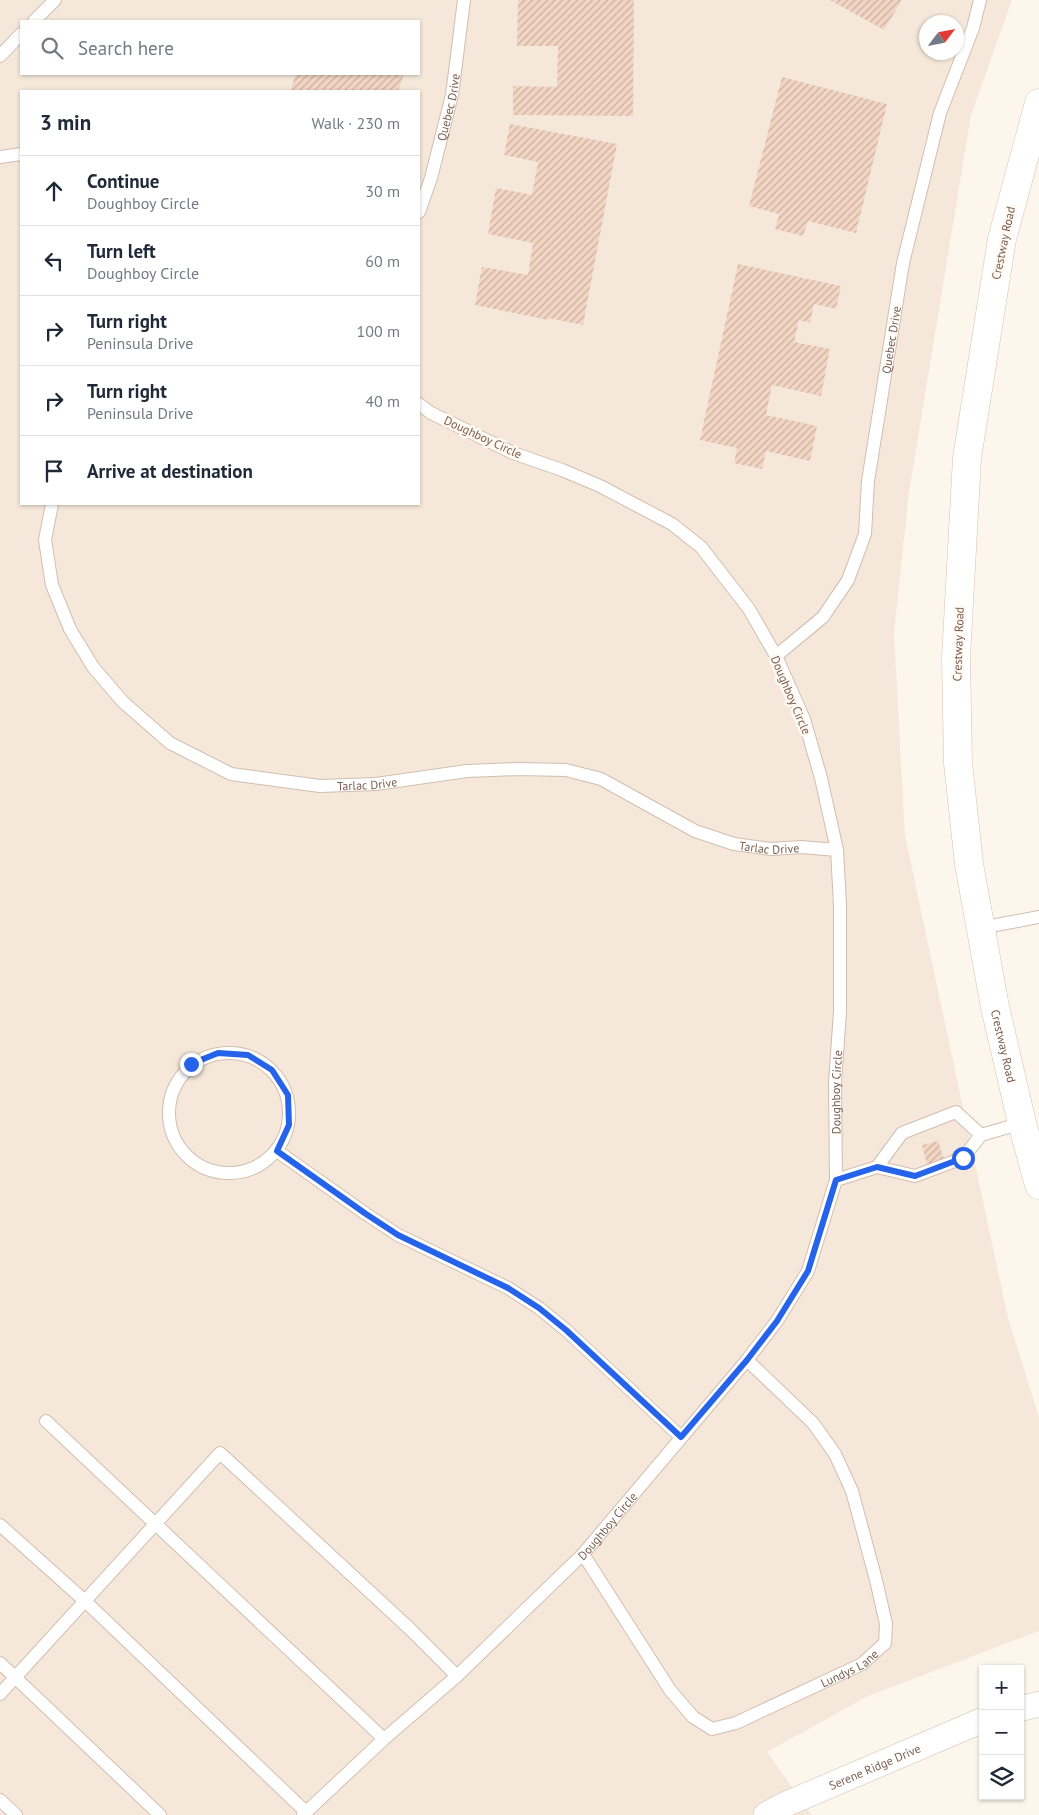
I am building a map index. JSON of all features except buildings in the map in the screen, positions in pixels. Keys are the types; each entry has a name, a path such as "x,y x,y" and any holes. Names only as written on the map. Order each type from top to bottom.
{"main road":[{"name":"Crestway Road","path":"1039,103 1032,150 1002,239 967,458 956,658 958,763 969,864 995,1007 1039,1185"}],"street":[{"path":"1024,1708 1039,1704"},
{"name":"Serene Ridge Drive","path":"766,1815 784,1804 979,1722"}],"lane":[{"path":"35,20 55,0"},
{"name":"Quebec Drive","path":"420,209 431,178 452,95 462,32 464,0"},
{"name":"Quebec Drive","path":"776,656 823,617 848,580 865,534 868,481 903,263 940,113 973,28 980,0"},
{"path":"0,56 20,35"},
{"path":"0,157 20,154"},
{"name":"Doughboy Circle","path":"304,1814 384,1739 458,1676 583,1554 747,1360 777,1321 808,1271 836,1180 835,1083 840,1011 840,905 837,850 821,778 804,719 776,656 749,609 702,547 672,524 600,486 513,453 431,413 420,405"},
{"name":"Tarlac Drive","path":"52,505 45,540 52,585 70,630 93,667 123,702 170,743 231,774 320,786 376,784 467,771 566,770 601,779 695,831 734,844 771,849 800,847 837,850"},
{"path":"980,928 1039,917"},
{"path":"218,1053 248,1055 272,1070 288,1095 289,1125 277,1151 254,1169 225,1174 197,1165 176,1144 168,1116 173,1088 191,1064 218,1053"},
{"path":"877,1167 902,1133 956,1112 981,1135"},
{"path":"836,1180 877,1167 915,1176 963,1158 981,1135 1022,1122"},
{"path":"277,1151 398,1235 508,1288 539,1308 566,1330 681,1437"},
{"name":"Lundys Lane","path":"583,1554 670,1690 693,1717 712,1729 736,1724 862,1664 886,1643 886,1624 876,1580 852,1492 835,1454 813,1423 747,1360"},
{"path":"46,1421 384,1739"},
{"path":"0,1694 220,1453 458,1676"},
{"path":"0,1525 85,1601 304,1814"},
{"path":"0,1663 160,1815"},
{"path":"0,1800 16,1815"}],"shaded area":[{"path":"0,0 1012,0 971,115 909,492 894,633 905,836 1008,1318 1039,1418 1039,1631 868,1696 767,1752 812,1815 0,1815"}],"route":[{"path":"191,1064 218,1053 248,1055 272,1070 288,1095 289,1125 277,1151 398,1235 508,1288 539,1308 566,1330 681,1437 747,1360 777,1321 808,1271 836,1180 877,1167 915,1176 963,1158"}]}
